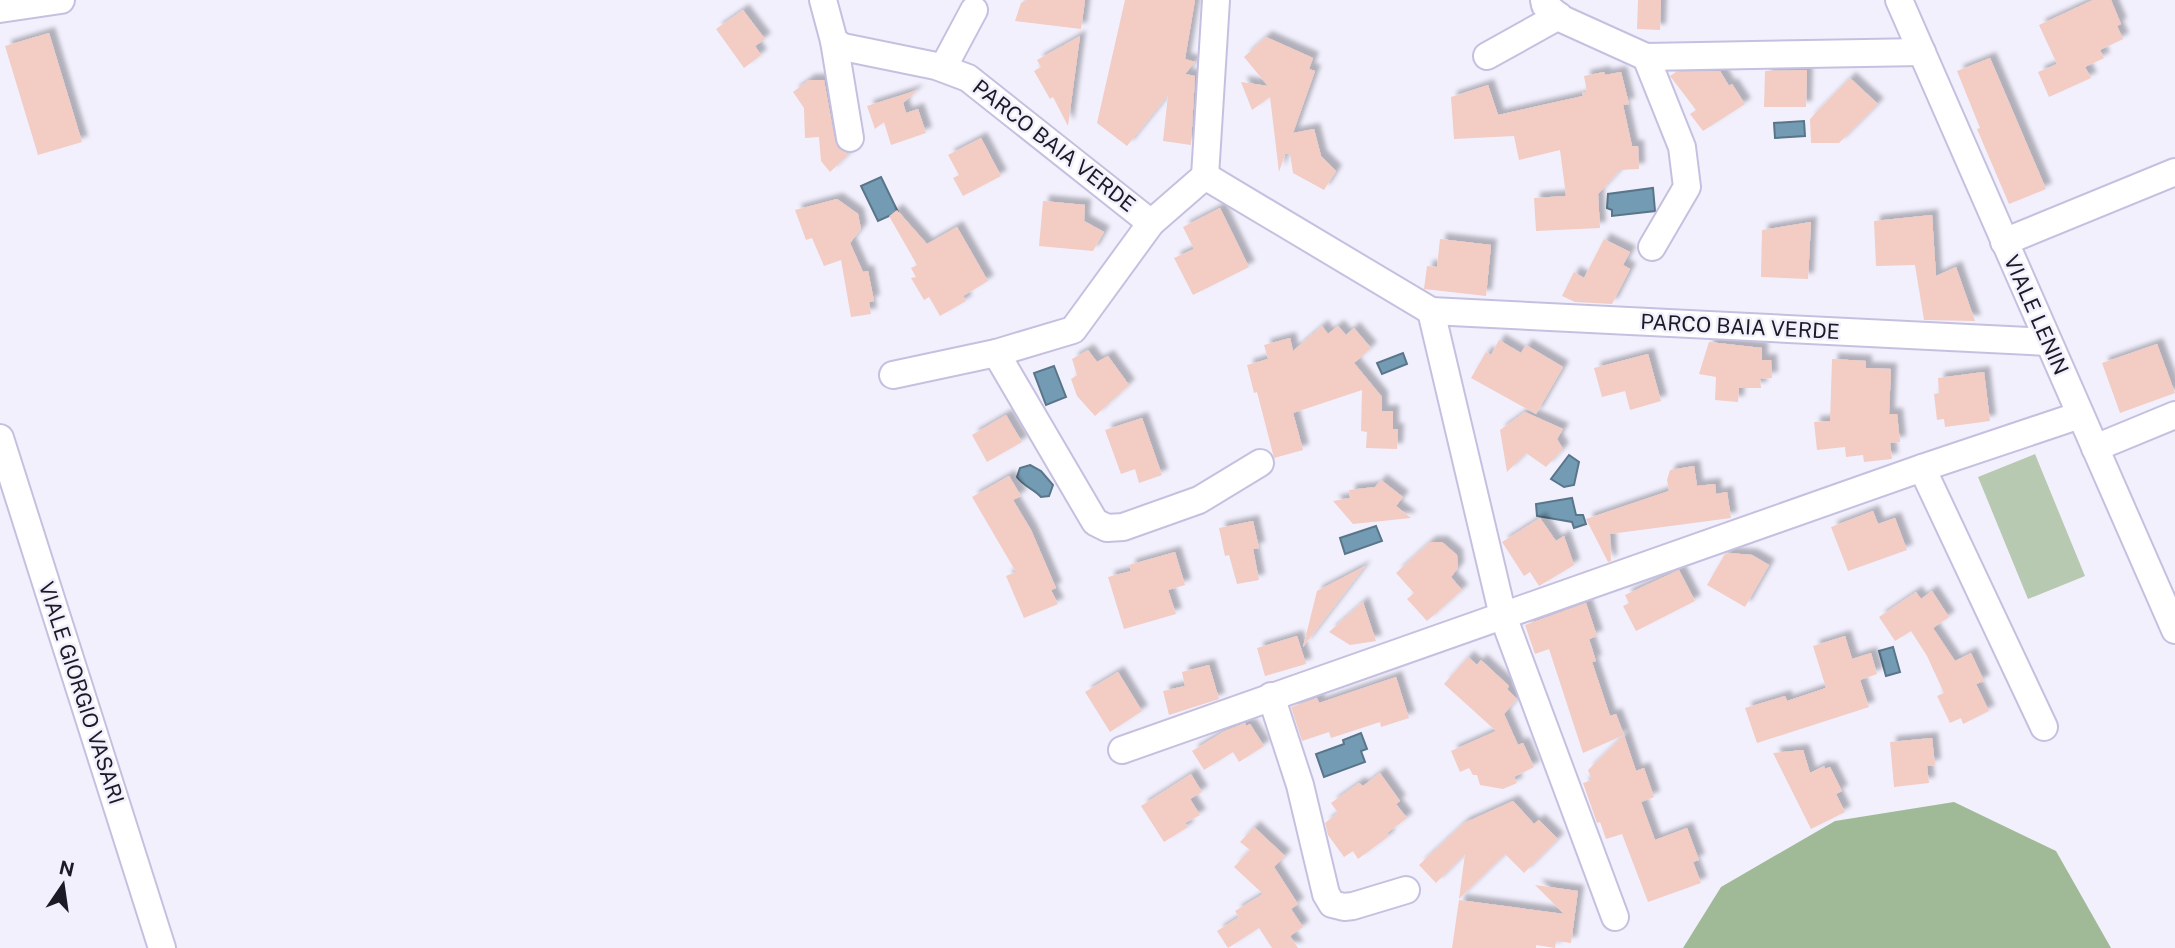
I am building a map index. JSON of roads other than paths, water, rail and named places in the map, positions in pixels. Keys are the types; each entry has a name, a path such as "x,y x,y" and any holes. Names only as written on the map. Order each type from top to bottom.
{"street":[{"path":"0,9 61,0"},
{"path":"823,0 834,40 850,138"},
{"path":"1205,176 1216,0"},
{"name":"VIALE LENIN","path":"1899,0 2175,631"},
{"path":"1488,56 1551,8 1646,57 1922,52"},
{"path":"943,68 974,10"},
{"name":"PARCO BAIA VERDE","path":"834,40 843,47 943,68 968,78 1151,223"},
{"path":"1646,57 1682,147 1687,187 1652,247"},
{"path":"2004,242 2175,172"},
{"name":"PARCO BAIA VERDE","path":"893,375 996,353 1073,330 1151,223 1205,176 1431,311 2048,342"},
{"path":"1431,311 1503,616 1615,917"},
{"path":"996,353 1095,522 1107,528 1123,527 1199,500 1260,463"},
{"path":"1122,750 1922,468 2080,415"},
{"path":"2095,449 2175,415"},
{"name":"VIALE GIORGIO VASARI","path":"0,438 162,948"},
{"path":"1922,468 2044,727"},
{"path":"1271,696 1300,785 1326,894 1332,904 1353,906 1406,890"}],"water":[{"path":"1804,121 1805,136 1775,138 1774,123"},
{"path":"881,177 898,212 878,221 861,186"},
{"path":"1653,188 1655,211 1612,216 1612,210 1607,208 1608,194"},
{"path":"1403,353 1407,364 1382,374 1377,363"},
{"path":"1054,366 1066,397 1046,405 1034,373"},
{"path":"1569,455 1579,462 1574,485 1564,487 1551,479"},
{"path":"1030,465 1041,471 1053,485 1049,496 1041,497 1017,477 1020,468"},
{"path":"1572,498 1576,515 1583,515 1586,524 1574,528 1572,522 1537,516 1536,504"},
{"path":"1376,526 1382,541 1345,554 1340,538"},
{"path":"1893,647 1900,672 1886,676 1879,651"},
{"path":"1361,733 1367,749 1361,751 1365,762 1324,777 1316,754 1344,744 1343,740"}]}
